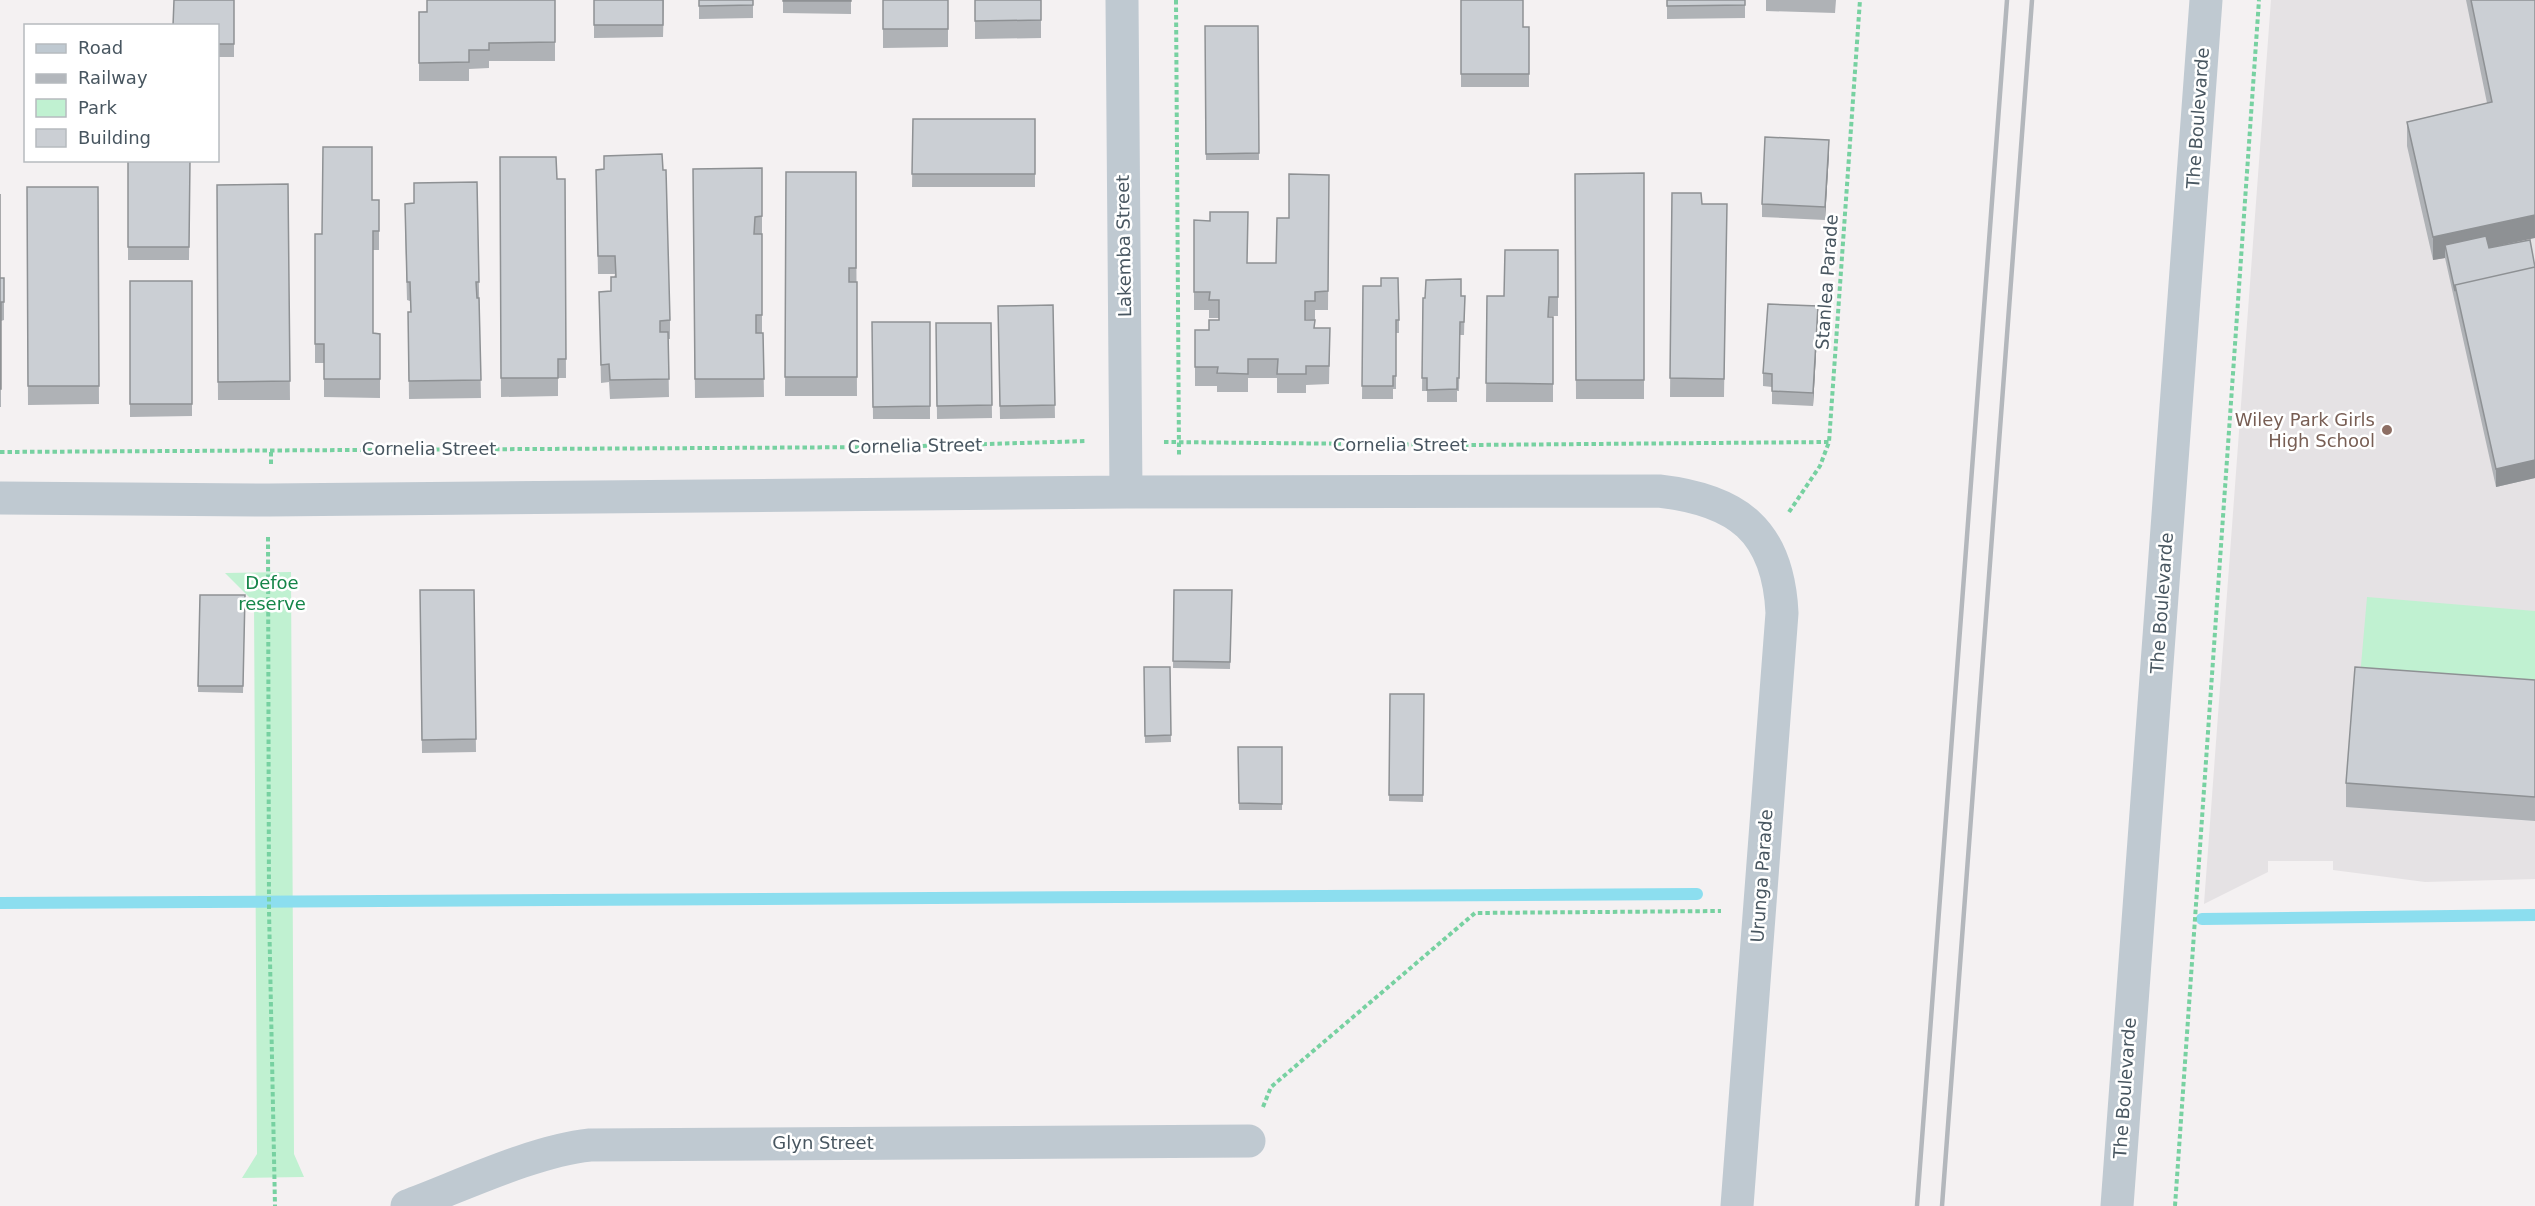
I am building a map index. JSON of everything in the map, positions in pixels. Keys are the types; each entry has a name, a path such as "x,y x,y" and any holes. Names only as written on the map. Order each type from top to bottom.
{"street":[{"name":"Lakemba Street","path":"1122,0 1126,492"},
{"name":"The Boulevarde","path":"2117,1206 2206,0"},
{"path":"0,498 269,500 1126,492 1659,491 1686,494 1715,502 1738,514 1753,527 1765,548"},
{"name":"Urunga Parade","path":"1737,1206 1782,613 1776,573 1765,548"},
{"name":"Glyn Street","path":"407,1206 540,1156 568,1147 590,1144 1249,1141"}],"path":[{"path":"1176,0 1180,492"},
{"name":"Stanlea Parade","path":"1765,548 1820,466 1829,442 1860,0"},
{"path":"2175,1206 2259,0"},
{"name":"Cornelia Street","path":"0,452 888,447 1126,440 1178,443 1469,445 1829,442"},
{"path":"271,449 266,573 275,1206"},
{"path":"1249,1141 1271,1087 1475,913 1760,911"}],"shaded area":[{"name":"Wiley Park Girls High School","path":"2271,0 2535,0 2535,879 2425,882 2333,870 2333,861 2268,861 2268,872 2204,904"}],"green space":[{"name":"Defoe reserve","path":"291,572 294,1154 304,1177 242,1178 257,1154 254,602 225,573"},
{"path":"2367,597 2535,611 2535,702 2359,688"}],"building":[{"path":"174,0 234,0 234,44 219,44 219,24 173,24"},
{"path":"427,0 555,0 555,42 489,43 489,50 469,50 469,62 419,63 419,12 427,12"},
{"path":"594,0 663,0 663,25 594,25"},
{"path":"699,0 753,0 753,5 699,6"},
{"path":"851,0 851,1 783,1"},
{"path":"883,0 948,0 948,29 883,29"},
{"path":"975,0 1041,0 1041,20 975,21"},
{"path":"1461,0 1523,0 1523,27 1529,27 1529,74 1461,74"},
{"path":"1667,0 1745,0 1745,5 1667,6"},
{"path":"2471,0 2535,0 2535,215 2433,237 2407,122 2492,102"},
{"path":"1205,26 1258,26 1259,153 1206,154"},
{"path":"913,119 1035,119 1035,174 912,174"},
{"path":"1765,137 1829,140 1825,207 1762,204"},
{"path":"323,147 372,147 372,200 379,200 379,231 373,231 373,333 380,334 380,379 324,379 324,344 315,344 315,234 322,234"},
{"path":"662,154 663,170 666,170 670,320 660,321 660,332 668,332 669,379 610,380 609,364 601,365 599,292 611,291 611,277 616,277 615,256 598,256 596,170 604,169 604,156"},
{"path":"500,157 556,157 557,179 565,179 566,359 558,359 558,378 501,378"},
{"path":"128,162 190,162 189,247 128,247"},
{"path":"762,168 762,216 755,217 754,234 762,234 762,315 756,315 756,333 763,333 764,379 695,379 693,169"},
{"path":"786,172 856,172 856,268 849,268 849,282 857,282 857,377 785,377"},
{"path":"1644,173 1644,380 1576,380 1575,174"},
{"path":"1289,174 1329,175 1328,291 1315,292 1315,301 1305,301 1305,320 1315,320 1314,328 1330,328 1329,366 1306,366 1306,374 1277,374 1278,359 1248,359 1248,374 1217,373 1218,367 1195,367 1195,330 1209,330 1209,320 1219,320 1219,300 1209,300 1210,292 1194,292 1194,220 1210,221 1210,212 1248,212 1247,263 1276,263 1277,218 1289,218"},
{"path":"477,182 479,282 476,282 477,298 479,298 481,380 409,381 408,312 411,312 410,282 407,282 405,204 414,203 414,183"},
{"path":"288,184 290,381 218,382 217,185"},
{"path":"27,187 98,187 99,386 28,386"},
{"path":"1672,193 1701,193 1702,204 1727,204 1724,379 1670,378"},
{"path":"2486,236 2489,248 2530,240 2535,267 2455,285 2455,291 2445,245"},
{"path":"1505,250 1558,250 1558,297 1549,297 1548,317 1553,317 1553,384 1486,383 1487,296 1504,296"},
{"path":"2535,267 2535,460 2496,469 2455,285"},
{"path":"0,278 4,278 4,302 1,302 1,389 0,389"},
{"path":"1381,278 1398,278 1399,320 1396,320 1396,376 1393,376 1393,386 1362,386 1363,286 1381,286"},
{"path":"1461,279 1461,296 1465,296 1464,322 1460,322 1457,389 1427,390 1427,378 1422,378 1423,298 1425,298 1426,280"},
{"path":"130,281 192,281 192,404 130,404"},
{"path":"1768,304 1818,306 1813,393 1772,391 1772,374 1763,373"},
{"path":"1053,305 1055,405 1000,406 998,306"},
{"path":"872,322 930,322 930,406 873,407"},
{"path":"936,323 991,323 992,405 937,406"},
{"path":"420,590 474,590 476,739 422,740"},
{"path":"1174,590 1232,590 1230,662 1173,661"},
{"path":"200,595 245,595 243,686 198,686"},
{"path":"1144,667 1170,667 1171,735 1145,736"},
{"path":"2355,667 2535,680 2535,797 2346,783"},
{"path":"1390,694 1424,694 1423,795 1389,795"},
{"path":"1238,747 1282,747 1282,804 1239,803"}],"waterway":[{"path":"0,903 1697,894"},
{"path":"2202,919 2535,915"}],"railway":[{"path":"1917,1206 2007,0"},
{"path":"1942,1206 2032,0"}],"place":[{"name":"Wiley Park Girls High School","path":"2387,430"}]}
